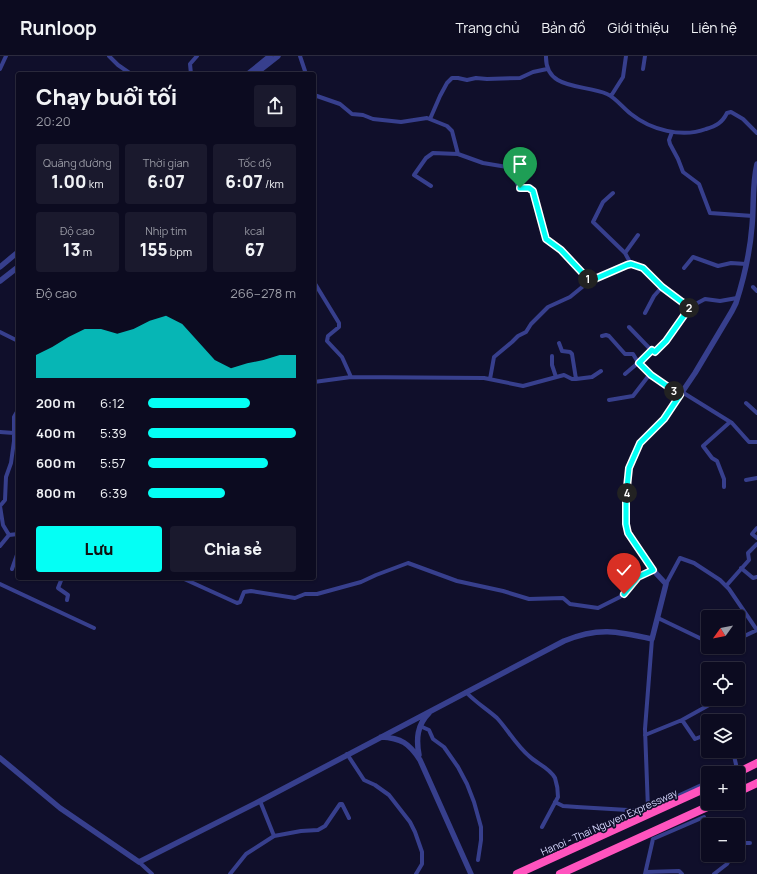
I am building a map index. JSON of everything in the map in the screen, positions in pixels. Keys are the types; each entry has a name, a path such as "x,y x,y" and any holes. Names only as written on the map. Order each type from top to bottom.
{"highway":[{"path":"745,768 757,763"},
{"path":"745,789 757,783"},
{"name":"Hanoi - Thai Nguyen Expressway","path":"517,874 701,790"},
{"path":"560,874 701,810"}],"street":[{"path":"0,69 6,56"},
{"path":"109,56 128,72"},
{"path":"191,72 190,64 197,56"},
{"path":"250,72 270,56"},
{"path":"258,72 278,56"},
{"path":"546,56 547,69 553,77 583,89 605,93 611,96 634,116 653,126 672,132 688,134 699,132 718,125 724,120 727,113 731,112 744,119 757,133"},
{"path":"611,96 623,77 626,56"},
{"path":"643,69 645,56"},
{"path":"301,60 305,72"},
{"path":"430,119 440,96 447,83 452,78 466,80 476,78 520,78 533,72 547,69"},
{"path":"316,96 337,102 352,114 363,115 374,119 401,122 430,119 450,128 458,154"},
{"path":"672,132 669,140 670,144 683,172 699,184 710,213 753,216"},
{"path":"431,186 414,176 426,158 437,152 458,154 483,163 514,169 517,186 520,188 529,188 533,191 546,239 561,250 590,281"},
{"path":"666,584 653,570 628,533 626,527 626,497 629,468 640,443 664,419 732,311 746,264 752,232 753,191 757,164"},
{"path":"613,193 603,202 593,222 624,253 631,264"},
{"path":"624,253 638,235"},
{"path":"0,267 16,254"},
{"path":"684,268 693,256 718,266 731,263 746,264"},
{"path":"490,379 492,360 495,355 518,336 526,332 530,324 548,307 570,297 590,281 627,265 631,264 643,268 662,287 690,307"},
{"path":"0,281 16,269"},
{"path":"316,285 339,323 339,327 328,336 327,340 342,358 351,377"},
{"path":"646,313 654,296 662,287"},
{"path":"753,288 757,291"},
{"path":"629,327 655,352 663,344 690,307 705,299 720,300 737,298"},
{"path":"0,332 16,340"},
{"path":"602,336 609,336 625,354 633,354 639,363 650,374 730,422 749,442 757,442"},
{"path":"560,343 562,351 570,352 572,354 576,379"},
{"path":"625,374 652,350"},
{"path":"552,356 552,367 556,377"},
{"path":"316,382 351,377 490,379 523,386 564,375 572,379 592,377 601,371"},
{"path":"609,400 633,396 650,374"},
{"path":"746,403 757,414"},
{"path":"9,535 3,524 0,508 5,500 6,477 11,463 14,417 16,414"},
{"path":"724,487 724,480 717,461 712,458 704,446 730,422"},
{"path":"0,432 14,433"},
{"path":"746,480 757,478"},
{"path":"757,528 752,534 757,538"},
{"path":"0,546 9,535 16,534"},
{"path":"726,586 749,560 748,553 757,544"},
{"path":"12,569 16,558"},
{"path":"648,809 645,735 652,639 666,584 678,560 681,558 694,563 720,580 726,586 757,630 745,636"},
{"path":"186,580 237,603 240,602 244,592 251,591 294,598 305,594 318,594 361,582 408,563 457,582 503,591 529,599 563,598 570,604 597,608 620,597 638,577 653,570"},
{"path":"742,568 753,578 757,577"},
{"path":"61,580 58,588 68,594 67,600"},
{"path":"1,587 94,628"},
{"path":"658,618 701,639"},
{"path":"139,862 260,801 347,754 580,634 618,632 652,639"},
{"path":"466,692 473,700 498,720 530,758 548,770 555,778 558,792 555,802 542,827"},
{"path":"645,735 682,720 707,706"},
{"path":"420,760 417,738 420,726 426,715 432,710"},
{"path":"682,720 695,739 701,737"},
{"path":"420,726 429,730 433,739 444,747 458,767 467,784 474,802 480,826 481,840 478,860"},
{"path":"381,737 397,739 413,748 420,760 472,874"},
{"path":"347,754 364,780 389,795 410,822 422,852 422,864 416,874"},
{"path":"0,759 60,808 139,862 152,874"},
{"path":"745,766 757,759"},
{"path":"555,802 563,806 645,811 701,785"},
{"path":"260,801 274,836"},
{"path":"230,874 247,852 274,836 301,831 318,830 329,823 339,806 342,804 349,818"},
{"path":"682,874 679,870 646,873 653,839 704,817"},
{"path":"745,843 750,843"},
{"path":"714,874 728,862"}],"route":[{"path":"520,188 529,188 533,191 546,239 559,248 590,281 631,264 643,268 662,287 690,307 666,341 655,352 652,350 639,363 651,375 680,395 664,419 643,438 629,468 626,497 626,527 628,533 653,570 638,577 624,594"}]}
